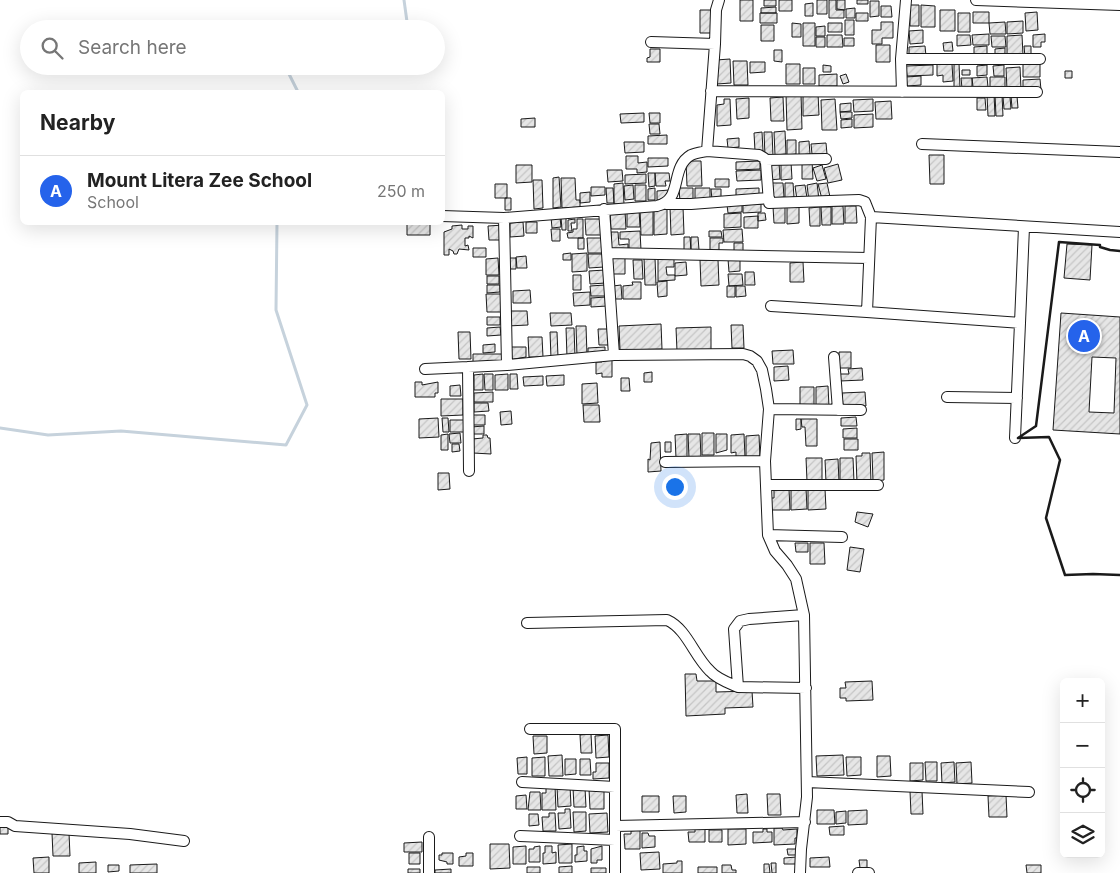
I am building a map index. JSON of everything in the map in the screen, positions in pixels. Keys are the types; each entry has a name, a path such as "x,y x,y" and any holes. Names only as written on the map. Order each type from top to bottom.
{"street":[{"path":"707,151 716,10 719,0"},
{"path":"902,92 901,59 906,0"},
{"path":"976,0 1066,1 1120,5"},
{"path":"651,42 715,44"},
{"path":"901,59 1040,59"},
{"path":"711,91 1037,92"},
{"path":"922,144 1120,152"},
{"path":"666,204 671,200 679,168 691,155 707,151 759,155 764,160 769,203 859,200 865,202 871,217 867,312"},
{"path":"764,160 826,159"},
{"path":"445,216 504,218 666,204 769,198"},
{"path":"604,209 614,355"},
{"path":"871,217 1120,232"},
{"path":"504,218 507,365"},
{"path":"1014,438 1024,227"},
{"path":"607,253 869,258"},
{"path":"771,306 1020,323"},
{"path":"425,369 507,365 614,355 743,354 757,361 762,370 768,409 765,461 768,536 775,551 796,579 804,615 807,782 800,873"},
{"path":"834,357 838,410"},
{"path":"468,367 469,471"},
{"path":"947,397 1016,398"},
{"path":"768,409 861,410"},
{"path":"665,462 765,461"},
{"path":"766,485 878,485"},
{"path":"768,536 842,537"},
{"path":"738,687 734,629 740,621 804,615"},
{"path":"527,623 667,620 676,624 712,674 738,687 806,688"},
{"path":"530,729 615,729 615,873"},
{"path":"522,782 615,787"},
{"path":"807,782 1029,792"},
{"path":"0,822 8,822 15,826 130,834 184,841"},
{"path":"615,826 805,822"},
{"path":"520,836 615,840"},
{"path":"429,837 429,873"},
{"path":"858,873 869,873"}],"building":[{"path":"740,0 753,0 753,21 740,21"},
{"path":"764,0 776,0 776,6 764,6"},
{"path":"779,0 792,0 792,11 779,11"},
{"path":"817,0 827,0 827,14 817,14"},
{"path":"829,0 836,0 836,10 844,10 844,18 829,18"},
{"path":"837,0 845,0 845,10 837,9"},
{"path":"857,0 868,0 868,4 857,4"},
{"path":"870,1 879,1 879,16 870,17"},
{"path":"813,3 813,16 805,16 805,4"},
{"path":"910,5 919,5 919,26 910,26"},
{"path":"921,5 935,6 935,27 921,27"},
{"path":"881,6 891,6 892,17 881,17"},
{"path":"776,7 776,13 761,13 761,8"},
{"path":"855,8 855,18 846,18 846,9"},
{"path":"700,10 712,10 712,33 700,33"},
{"path":"940,10 955,10 955,31 940,31"},
{"path":"973,12 989,12 989,23 973,23"},
{"path":"1037,12 1038,30 1026,31 1025,13"},
{"path":"760,13 777,13 777,23 760,23"},
{"path":"856,13 868,13 868,21 856,21"},
{"path":"958,13 970,13 970,32 958,32"},
{"path":"845,20 854,20 854,35 845,35"},
{"path":"1023,21 1023,33 1007,34 1007,22"},
{"path":"881,22 893,22 893,38 882,38 882,44 872,44 872,30 881,30"},
{"path":"1005,22 1006,34 990,34 989,23"},
{"path":"792,23 801,24 801,37 792,37"},
{"path":"803,23 815,23 815,46 803,46"},
{"path":"828,23 842,23 842,32 828,32"},
{"path":"761,25 774,25 774,41 761,41"},
{"path":"825,26 825,36 816,36 816,27"},
{"path":"923,30 923,43 910,44 909,31"},
{"path":"989,34 989,45 973,45 972,35"},
{"path":"1045,34 1045,42 1041,42 1041,47 1033,47 1033,35"},
{"path":"827,35 842,35 843,47 827,47"},
{"path":"957,35 970,35 971,45 957,46"},
{"path":"1022,35 1023,55 1007,56 1007,36"},
{"path":"991,36 1005,36 1006,47 992,47"},
{"path":"816,37 825,37 825,47 816,47"},
{"path":"844,38 854,38 854,46 844,46"},
{"path":"952,42 953,51 944,51 943,43"},
{"path":"876,45 890,45 890,62 876,62"},
{"path":"925,46 926,56 909,56 909,47"},
{"path":"987,46 987,54 974,55 974,47"},
{"path":"1024,46 1031,46 1031,57 1025,57"},
{"path":"1005,48 1005,55 995,55 995,49"},
{"path":"650,49 660,49 660,62 647,62 647,58 650,57"},
{"path":"774,50 782,50 782,62 774,61"},
{"path":"730,59 731,83 717,84 716,60"},
{"path":"733,61 747,61 748,85 734,85"},
{"path":"750,62 765,62 765,72 750,73"},
{"path":"954,63 959,63 960,88 954,88"},
{"path":"786,64 800,64 800,84 786,84"},
{"path":"937,64 952,64 953,81 943,82 943,75 937,76"},
{"path":"1023,64 1040,64 1040,77 1023,77"},
{"path":"823,65 831,66 831,72 823,72"},
{"path":"933,65 933,75 907,76 906,66"},
{"path":"987,65 987,75 977,76 977,66"},
{"path":"1004,65 1004,76 994,76 993,66"},
{"path":"1020,67 1021,89 1007,90 1006,68"},
{"path":"803,68 815,68 815,84 803,84"},
{"path":"962,70 970,70 970,75 962,75"},
{"path":"1065,71 1072,71 1072,78 1065,78"},
{"path":"837,74 837,86 819,86 819,75"},
{"path":"846,74 849,82 843,84 840,76"},
{"path":"921,76 921,85 907,86 906,77"},
{"path":"987,77 988,87 973,87 972,78"},
{"path":"990,77 1005,77 1005,88 990,89"},
{"path":"961,78 972,78 972,87 962,88"},
{"path":"1040,79 1041,90 1023,91 1023,80"},
{"path":"801,93 802,129 787,130 786,94"},
{"path":"803,93 818,93 819,115 803,116"},
{"path":"994,94 995,116 988,116 987,95"},
{"path":"995,95 1002,95 1003,116 996,116"},
{"path":"1011,96 1017,96 1018,108 1012,108"},
{"path":"783,97 784,121 771,121 770,98"},
{"path":"1003,97 1010,97 1011,109 1004,109"},
{"path":"749,98 749,118 737,119 736,99"},
{"path":"977,98 985,98 986,110 977,110"},
{"path":"724,99 730,99 731,125 717,126 717,105 724,104"},
{"path":"835,99 837,130 822,130 821,100"},
{"path":"873,99 873,111 854,112 853,100"},
{"path":"891,101 892,119 876,119 875,102"},
{"path":"851,103 851,111 840,112 840,104"},
{"path":"840,112 852,112 852,118 841,119"},
{"path":"644,113 644,122 621,123 620,114"},
{"path":"649,113 660,113 660,123 650,123"},
{"path":"873,114 873,127 854,128 854,115"},
{"path":"535,118 535,127 521,127 521,119"},
{"path":"852,119 852,127 841,128 841,120"},
{"path":"649,124 659,124 660,134 650,134"},
{"path":"785,131 786,154 775,155 774,132"},
{"path":"762,132 763,151 755,151 754,133"},
{"path":"764,132 772,132 773,156 765,156"},
{"path":"667,135 667,144 648,144 648,136"},
{"path":"739,138 739,147 728,148 727,139"},
{"path":"787,140 796,140 796,154 787,155"},
{"path":"809,141 810,154 799,155 799,142"},
{"path":"624,142 644,142 644,152 625,153"},
{"path":"826,143 827,154 812,154 811,144"},
{"path":"929,155 944,155 944,184 930,184"},
{"path":"626,156 638,156 638,163 647,162 647,172 637,173 637,169 626,169"},
{"path":"648,158 668,158 668,166 648,167"},
{"path":"686,161 701,161 702,186 687,186"},
{"path":"760,161 760,169 736,170 736,162"},
{"path":"812,161 813,179 802,179 802,162"},
{"path":"768,162 779,162 780,179 769,180"},
{"path":"781,162 791,162 792,179 781,180"},
{"path":"838,164 842,180 828,183 824,168"},
{"path":"516,165 532,165 532,182 516,183"},
{"path":"822,165 826,179 817,181 813,168"},
{"path":"607,170 622,170 623,181 608,182"},
{"path":"761,170 761,180 737,181 736,171"},
{"path":"648,173 655,173 655,186 649,187"},
{"path":"655,173 669,173 670,181 665,181 666,186 656,186"},
{"path":"646,174 646,183 625,184 625,175"},
{"path":"559,177 561,207 553,208 553,178"},
{"path":"561,178 575,178 576,200 580,200 580,207 562,208"},
{"path":"715,179 729,179 729,187 715,187"},
{"path":"533,180 542,180 543,208 534,209"},
{"path":"623,183 624,204 614,204 614,184"},
{"path":"772,183 783,183 784,197 773,198"},
{"path":"785,183 793,183 794,197 785,198"},
{"path":"817,183 819,200 809,201 807,185"},
{"path":"827,183 830,197 822,199 818,184"},
{"path":"495,184 507,184 507,198 495,198"},
{"path":"633,185 634,199 625,200 624,186"},
{"path":"635,185 646,185 646,201 635,201"},
{"path":"805,185 807,198 797,200 795,186"},
{"path":"591,187 605,187 605,195 591,196"},
{"path":"606,188 613,188 614,203 607,203"},
{"path":"655,188 655,200 648,200 648,189"},
{"path":"679,188 693,188 693,201 680,202"},
{"path":"695,188 710,188 710,201 695,202"},
{"path":"759,188 759,197 736,197 736,189"},
{"path":"711,189 721,189 721,199 712,200"},
{"path":"669,190 669,200 657,200 657,191"},
{"path":"590,192 590,202 580,203 580,193"},
{"path":"505,198 511,198 511,210 505,210"},
{"path":"761,204 761,212 743,213 743,205"},
{"path":"727,205 742,205 742,212 728,213"},
{"path":"832,206 843,206 844,224 832,224"},
{"path":"845,206 856,206 857,223 845,223"},
{"path":"670,207 683,207 684,234 671,235"},
{"path":"773,207 785,207 785,223 774,223"},
{"path":"787,207 799,207 799,223 787,224"},
{"path":"820,207 820,226 810,226 809,208"},
{"path":"821,207 831,207 831,225 822,225"},
{"path":"653,208 653,235 641,235 640,209"},
{"path":"654,208 667,208 667,234 654,235"},
{"path":"639,209 640,227 627,227 627,210"},
{"path":"610,211 625,211 626,229 611,229"},
{"path":"741,213 741,227 724,228 724,214"},
{"path":"758,213 765,213 766,220 758,221"},
{"path":"758,216 758,228 744,228 744,217"},
{"path":"551,217 560,217 561,227 552,228"},
{"path":"561,217 566,217 566,230 562,230"},
{"path":"575,219 575,223 571,223 572,231 568,231 568,220"},
{"path":"577,219 583,219 583,238 568,238 567,233 577,229"},
{"path":"585,219 601,219 602,235 586,235"},
{"path":"523,222 524,236 510,237 510,223"},
{"path":"526,222 537,222 537,233 526,233"},
{"path":"407,225 430,225 430,235 407,235"},
{"path":"462,225 462,229 468,229 468,226 473,226 473,238 469,236 469,238 465,238 465,246 468,245 469,250 459,249 457,254 454,254 449,249 449,255 444,255 444,232 452,229 452,226"},
{"path":"504,225 504,240 489,240 488,226"},
{"path":"551,229 560,229 560,241 552,241"},
{"path":"742,229 743,242 724,242 723,230"},
{"path":"640,231 641,250 629,250 629,239 620,239 620,232"},
{"path":"709,231 721,231 722,237 709,237"},
{"path":"611,232 618,232 619,245 628,244 628,252 611,252"},
{"path":"684,237 690,237 691,251 684,251"},
{"path":"691,237 698,237 699,250 691,250"},
{"path":"578,238 584,238 584,249 578,249"},
{"path":"587,238 603,238 603,253 588,253"},
{"path":"710,238 723,238 723,243 719,243 719,251 710,251"},
{"path":"734,243 743,243 743,252 734,253"},
{"path":"1067,244 1092,245 1090,280 1064,278"},
{"path":"473,248 486,248 486,257 473,257"},
{"path":"571,253 571,260 563,260 563,254"},
{"path":"587,253 587,271 572,272 572,254"},
{"path":"588,254 603,254 604,267 589,268"},
{"path":"526,256 527,268 517,268 516,257"},
{"path":"625,256 625,274 612,274 611,257"},
{"path":"498,258 499,275 486,275 486,259"},
{"path":"506,258 516,258 516,269 506,269"},
{"path":"644,258 655,258 656,285 645,285"},
{"path":"740,258 740,271 729,272 728,259"},
{"path":"658,259 674,259 674,267 666,267 667,275 675,275 675,280 658,281"},
{"path":"633,260 642,260 643,279 634,279"},
{"path":"700,260 718,260 719,285 701,286"},
{"path":"686,262 687,275 675,276 675,263"},
{"path":"803,262 804,282 790,282 790,263"},
{"path":"605,270 606,283 590,284 589,271"},
{"path":"745,272 754,272 755,285 745,285"},
{"path":"728,274 742,274 743,285 729,286"},
{"path":"573,275 581,275 581,290 573,290"},
{"path":"487,276 499,276 499,284 487,284"},
{"path":"667,281 667,296 658,297 657,282"},
{"path":"632,282 641,282 641,299 623,299 623,286 633,285"},
{"path":"487,285 500,285 500,292 487,293"},
{"path":"605,285 605,296 591,296 590,286"},
{"path":"621,285 622,299 614,299 613,286"},
{"path":"727,286 735,286 735,297 727,297"},
{"path":"736,286 745,286 746,296 736,297"},
{"path":"530,290 531,303 513,303 513,291"},
{"path":"590,292 590,305 574,306 573,293"},
{"path":"486,294 501,294 501,312 487,312"},
{"path":"606,297 607,306 591,307 591,298"},
{"path":"507,311 527,311 528,325 507,326"},
{"path":"550,313 571,313 572,325 551,326"},
{"path":"1061,313 1120,317 1120,434 1053,430","holes":["1092,357 1116,358 1114,413 1089,412"]},
{"path":"487,317 500,317 500,325 487,325"},
{"path":"661,324 662,349 620,350 619,326"},
{"path":"731,325 743,325 744,348 732,348"},
{"path":"576,326 586,326 587,355 577,356"},
{"path":"500,327 501,335 487,336 487,328"},
{"path":"711,327 711,350 677,351 676,328"},
{"path":"566,328 574,328 575,357 567,357"},
{"path":"598,329 610,329 610,345 599,345"},
{"path":"458,332 470,332 471,359 459,359"},
{"path":"550,332 557,332 558,357 551,358"},
{"path":"528,337 542,337 543,357 529,357"},
{"path":"495,344 495,352 483,353 483,345"},
{"path":"508,347 526,347 526,357 508,360"},
{"path":"605,347 605,355 588,355 588,348"},
{"path":"793,350 794,364 773,364 772,351"},
{"path":"839,352 851,352 851,368 839,368"},
{"path":"473,354 503,354 503,363 473,364"},
{"path":"602,359 612,359 612,377 602,377 602,373 596,374 596,362 602,362"},
{"path":"788,366 789,380 774,381 774,367"},
{"path":"862,368 863,380 840,381 839,374 849,374 848,369"},
{"path":"652,372 652,382 644,382 644,373"},
{"path":"483,374 483,390 474,390 474,375"},
{"path":"484,374 493,374 493,390 485,390"},
{"path":"508,374 508,390 495,390 495,375"},
{"path":"510,374 517,374 518,389 510,389"},
{"path":"564,375 564,385 547,386 546,376"},
{"path":"543,376 543,385 524,386 523,377"},
{"path":"621,378 629,378 630,391 621,391"},
{"path":"415,382 422,382 422,385 438,382 438,393 435,393 435,397 415,397"},
{"path":"597,383 598,403 582,404 582,384"},
{"path":"460,385 461,396 450,396 450,386"},
{"path":"828,386 829,407 816,407 816,387"},
{"path":"800,387 814,387 814,407 800,407"},
{"path":"493,392 493,402 474,402 474,393"},
{"path":"865,392 866,406 843,407 842,393"},
{"path":"441,399 463,399 463,415 441,416"},
{"path":"474,403 488,403 489,411 474,412"},
{"path":"583,405 599,405 600,422 584,422"},
{"path":"511,411 512,424 501,425 500,412"},
{"path":"473,415 485,415 485,425 473,425"},
{"path":"856,417 857,426 841,426 841,418"},
{"path":"438,418 439,437 419,438 419,419"},
{"path":"442,418 448,418 449,432 443,432"},
{"path":"796,419 801,419 801,429 796,430"},
{"path":"801,419 817,419 817,446 806,446 805,427 802,427"},
{"path":"450,420 466,420 466,432 450,432"},
{"path":"484,426 484,434 471,434 471,427"},
{"path":"857,428 857,438 843,438 843,429"},
{"path":"460,433 461,443 450,443 449,434"},
{"path":"702,433 714,433 714,455 702,455"},
{"path":"448,434 448,450 441,450 441,435"},
{"path":"687,434 687,457 676,458 675,435"},
{"path":"688,434 700,434 701,458 689,458"},
{"path":"716,434 727,434 727,450 716,453"},
{"path":"744,434 745,457 736,458 736,452 731,453 731,435"},
{"path":"483,435 487,435 490,438 491,454 473,453 472,439 483,438"},
{"path":"759,435 760,458 746,458 746,436"},
{"path":"844,439 858,439 858,450 844,450"},
{"path":"660,442 661,471 648,472 651,443"},
{"path":"665,442 671,442 671,452 665,452"},
{"path":"452,444 459,444 460,451 452,452"},
{"path":"884,452 884,480 873,481 872,453"},
{"path":"862,453 870,453 871,482 857,483 856,456 862,456"},
{"path":"806,458 822,458 822,481 807,481"},
{"path":"840,458 853,458 854,482 840,482"},
{"path":"838,459 839,482 826,482 825,460"},
{"path":"438,473 449,473 450,489 438,490"},
{"path":"806,488 807,509 791,510 791,489"},
{"path":"774,489 789,489 790,510 770,510 770,498 774,498"},
{"path":"808,489 825,489 826,509 808,510"},
{"path":"857,512 873,514 868,527 855,522"},
{"path":"795,543 808,543 808,552 796,552"},
{"path":"810,543 824,543 825,564 810,564"},
{"path":"850,547 864,549 860,572 847,570"},
{"path":"685,674 696,674 697,681 716,681 716,692 752,691 753,707 725,708 725,714 686,716"},
{"path":"872,681 873,700 846,701 846,698 840,698 840,688 846,688 845,682"},
{"path":"591,734 592,753 581,753 580,735"},
{"path":"608,735 609,757 596,758 595,736"},
{"path":"533,736 547,736 547,753 534,754"},
{"path":"562,755 563,776 549,776 548,756"},
{"path":"843,755 844,775 817,776 816,756"},
{"path":"877,756 890,756 891,776 877,777"},
{"path":"527,757 527,774 518,774 517,758"},
{"path":"545,757 545,776 532,776 532,758"},
{"path":"846,757 861,757 861,775 847,776"},
{"path":"565,759 576,759 576,774 565,775"},
{"path":"580,759 590,759 591,775 580,775"},
{"path":"925,762 937,762 937,781 926,781"},
{"path":"954,762 955,782 942,783 941,763"},
{"path":"971,762 972,783 957,784 956,763"},
{"path":"596,763 609,763 609,778 593,779 593,772 596,772"},
{"path":"910,763 923,763 923,780 910,781"},
{"path":"555,786 556,810 542,810 542,793 546,793 546,787"},
{"path":"570,786 571,806 558,807 557,787"},
{"path":"573,788 585,788 586,807 574,807"},
{"path":"589,789 604,789 604,809 590,809"},
{"path":"910,791 922,791 923,814 911,814"},
{"path":"530,792 540,792 541,810 528,810"},
{"path":"747,794 748,813 737,813 736,795"},
{"path":"767,794 780,794 781,815 768,815"},
{"path":"526,795 527,809 516,809 516,796"},
{"path":"1006,795 1007,817 989,817 988,796"},
{"path":"642,796 659,796 659,812 642,812"},
{"path":"673,796 686,796 686,812 674,813"},
{"path":"565,809 570,809 571,828 559,829 558,813 565,813"},
{"path":"817,810 834,810 835,824 817,824"},
{"path":"867,810 867,824 848,825 848,811"},
{"path":"846,811 846,823 836,824 836,812"},
{"path":"573,812 586,812 586,831 574,832"},
{"path":"549,813 555,813 556,831 543,831 542,817 549,817"},
{"path":"607,813 608,832 590,833 589,814"},
{"path":"529,814 538,814 539,825 529,826"},
{"path":"0,824 8,824 8,834 0,834"},
{"path":"844,826 844,835 830,835 829,827"},
{"path":"774,828 782,828 783,830 797,829 795,844 774,845"},
{"path":"695,829 705,829 705,842 689,842 688,832 695,832"},
{"path":"728,829 746,829 746,844 728,845"},
{"path":"763,829 767,829 767,832 772,832 772,842 753,843 753,832 763,832"},
{"path":"640,830 640,849 625,849 624,834 631,834 631,831"},
{"path":"709,830 722,830 722,842 709,842"},
{"path":"52,833 69,833 70,856 53,856"},
{"path":"642,833 655,836 655,847 642,848"},
{"path":"422,842 422,852 404,852 404,843"},
{"path":"490,844 509,844 510,868 490,869"},
{"path":"572,844 572,863 559,863 558,845"},
{"path":"526,846 526,864 513,864 513,847"},
{"path":"540,846 540,862 529,862 529,849"},
{"path":"545,846 552,846 552,853 556,852 556,863 543,864"},
{"path":"584,846 584,851 587,851 587,861 575,862 577,847"},
{"path":"602,846 602,860 597,860 597,863 591,863 591,849"},
{"path":"787,849 797,849 797,855 788,855"},
{"path":"659,852 660,869 641,870 640,853"},
{"path":"409,853 420,853 420,864 409,864"},
{"path":"442,853 453,853 453,864 447,864 447,862 439,860 439,855 442,855"},
{"path":"466,853 473,853 473,866 459,866 459,857 466,856"},
{"path":"49,857 49,873 34,873 33,858"},
{"path":"797,857 797,864 784,864 784,858"},
{"path":"829,857 830,867 810,867 810,858"},
{"path":"859,860 867,860 867,868 860,868"},
{"path":"677,861 682,861 682,873 663,873 663,864 677,863"},
{"path":"96,862 96,873 79,873 79,863"},
{"path":"771,863 776,863 776,873 772,873"},
{"path":"157,864 157,873 130,873 130,865"},
{"path":"764,864 769,864 770,873 764,873"},
{"path":"108,865 119,865 119,871 108,872"},
{"path":"722,865 731,865 732,870 736,870 736,873 722,873"},
{"path":"1026,865 1041,865 1041,873 1027,873"},
{"path":"572,866 572,873 559,873 559,867"},
{"path":"527,867 540,867 540,873 527,873"},
{"path":"698,867 717,867 717,873 698,873"},
{"path":"591,868 606,868 606,873 591,873"},
{"path":"408,869 420,869 420,873 408,873"},
{"path":"451,869 451,873 435,873 435,870"}],"waterway":[{"path":"404,0 407,20"},
{"path":"290,75 297,90"},
{"path":"0,428 48,435 121,431 286,445 307,405 276,310 277,225"}],"wall":[{"path":"1120,251 1110,250 1100,247 1100,245 1059,242 1036,426 1018,438 1049,437 1060,460 1046,518 1065,575 1120,575"}],"place":[{"name":"Mount Litera Zee School","path":"1084,336"}]}
